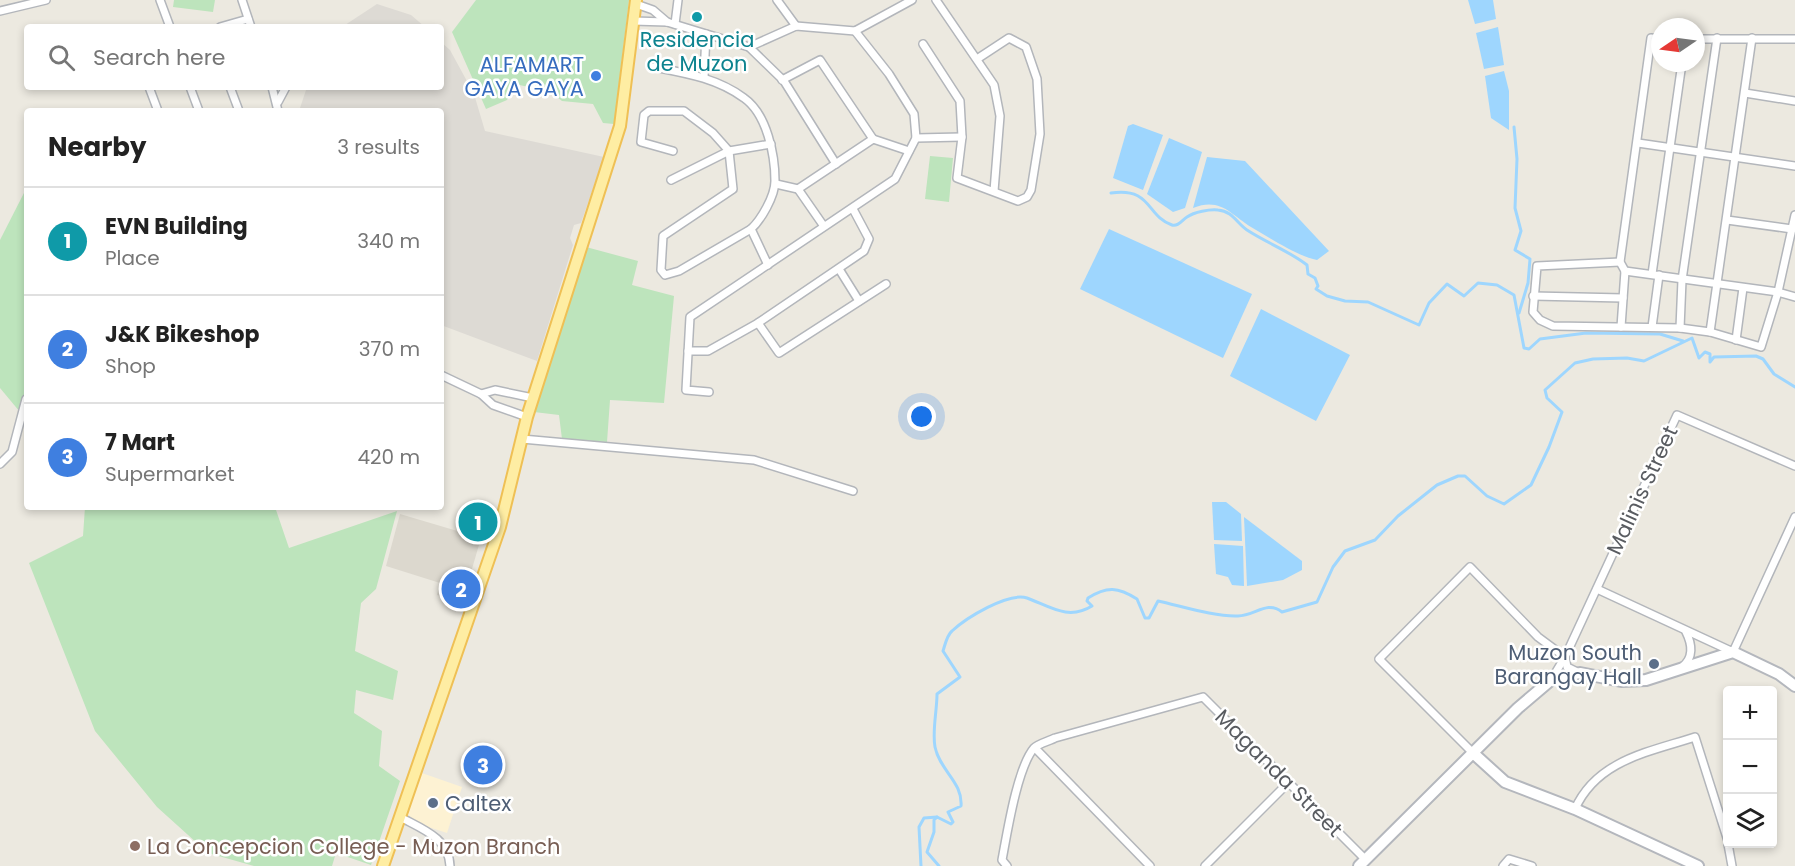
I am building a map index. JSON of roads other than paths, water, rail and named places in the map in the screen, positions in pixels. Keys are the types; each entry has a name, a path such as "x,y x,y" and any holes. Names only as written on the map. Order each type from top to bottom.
{"main road":[{"path":"382,866 500,527 527,417 620,126 636,2"}],"street":[{"path":"0,11 46,0"},
{"path":"160,0 167,24"},
{"path":"242,0 250,24"},
{"path":"675,24 678,0"},
{"path":"777,0 796,26"},
{"path":"749,46 796,26 855,31 912,0"},
{"path":"936,0 994,85 1000,116 994,191"},
{"path":"636,2 653,10 667,22"},
{"path":"230,24 248,19"},
{"path":"633,21 650,24 667,22 749,46 782,80 836,164"},
{"path":"710,392 686,390 690,317 823,225 853,209 895,179 916,138 914,114 889,74 855,31"},
{"path":"704,77 706,34"},
{"path":"923,44 960,101 962,137 957,178 1018,201 1027,197 1031,190 1040,134 1037,79 1026,47 1009,38 977,59"},
{"path":"1621,327 1625,271 1620,262 1651,38"},
{"path":"1680,328 1682,280 1717,38"},
{"path":"1710,332 1752,38"},
{"path":"1705,39 1795,39"},
{"path":"782,80 820,60 873,139 909,151"},
{"path":"654,66 704,77 746,98 766,129 771,144 776,184 759,222 751,229 679,271 666,275 661,270 663,236 733,189 729,151 713,133 684,111 649,111 644,115 641,142 673,151"},
{"path":"1652,327 1655,275 1669,148 1681,72"},
{"path":"150,90 157,108"},
{"path":"191,90 198,108"},
{"path":"231,90 238,108"},
{"path":"273,90 278,108"},
{"path":"278,102 284,90"},
{"path":"1745,93 1795,101"},
{"path":"916,138 962,137"},
{"path":"798,189 873,139"},
{"path":"1638,143 1795,166"},
{"path":"671,180 729,151 771,144"},
{"path":"776,184 798,189 823,225"},
{"path":"688,351 708,351 758,323 864,251 869,239 853,209"},
{"path":"1620,262 1537,266 1533,312 1540,320 1553,326 1680,328 1710,332 1761,347 1778,292 1795,215"},
{"path":"1727,220 1792,229"},
{"path":"751,229 768,265"},
{"path":"840,268 859,301"},
{"path":"1625,271 1717,286 1778,292 1795,297"},
{"path":"758,323 778,353 886,284"},
{"path":"1736,340 1743,288"},
{"path":"1533,296 1623,298"},
{"path":"444,376 481,394 493,405 527,417"},
{"path":"481,394 495,390 533,398"},
{"path":"0,464 12,452 24,407"},
{"name":"Malinis Street","path":"1551,680 1565,657 1677,415 1795,466"},
{"path":"522,439 753,460 853,491"},
{"path":"1698,866 1575,809 1505,782 1379,659 1470,567 1538,637 1565,657 1568,667 1579,673 1629,682 1674,671 1733,652 1795,517"},
{"path":"1597,589 1779,674 1795,686"},
{"path":"1674,671 1686,664 1690,655 1691,642 1686,632"},
{"path":"1363,863 1473,753 1551,680 1579,673"},
{"name":"Maganda Street","path":"1035,747 1055,738 1203,697 1289,782 1363,863"},
{"path":"1575,809 1582,793 1592,782 1619,762 1695,737 1723,826"},
{"path":"1008,866 1002,860 1011,815 1025,766 1035,747 1150,866"},
{"path":"1205,866 1289,782"},
{"path":"400,817 433,835 444,844 450,866"},
{"path":"1729,848 1732,866"},
{"path":"1503,866 1509,859 1532,866"}],"water":[{"path":"1468,0 1493,0 1496,19 1475,24"},
{"path":"1498,27 1504,65 1484,69 1476,33"},
{"path":"1504,71 1509,91 1509,130 1491,118 1485,76"},
{"path":"1133,124 1163,135 1143,190 1113,178 1128,126"},
{"path":"1169,138 1202,152 1185,208 1173,212 1147,194"},
{"path":"1207,157 1245,161 1329,251 1317,260 1310,258 1275,241 1218,206 1203,205 1193,208"},
{"path":"1109,229 1252,294 1223,358 1080,289"},
{"path":"1261,309 1350,355 1316,421 1230,376"},
{"path":"1212,502 1226,502 1241,514 1242,541 1214,540"},
{"path":"1244,517 1302,561 1302,570 1283,580 1247,586"},
{"path":"1214,544 1243,546 1244,586 1232,585 1228,577 1216,574"}],"waterway":[{"path":"1514,127 1517,159 1515,208 1521,231 1515,250 1530,259 1528,283 1519,313"},
{"path":"1111,193 1134,194 1147,203 1164,221 1172,225 1202,211 1223,211 1247,230 1307,265 1308,274 1315,278 1318,286 1316,289 1327,296 1345,301 1368,302 1419,325 1429,303 1447,284 1464,296 1478,283 1497,285 1514,295 1524,348 1529,349 1540,339 1586,333 1660,334 1683,341"},
{"path":"939,866 927,852 934,832 934,820 937,817 951,824 953,822 948,812 961,806 958,790 941,763 934,741 937,694 960,677 943,651 950,633 977,613 999,602 1019,597 1059,611 1075,612 1092,606 1087,601 1088,598 1107,590 1118,590 1137,599 1145,618 1149,618 1158,601 1229,616 1250,614 1266,608 1282,612 1317,602 1333,567 1345,551 1375,540 1398,516 1437,485 1458,476 1465,476 1487,496 1504,504 1531,485 1562,412 1547,398 1545,390 1575,363 1593,359 1627,358 1644,361 1692,338 1699,358 1705,352 1710,354 1710,362 1714,357 1756,356 1763,359 1774,374 1795,387"},
{"path":"921,866 919,827 924,818 937,817"}],"place":[{"name":"Residencia de Muzon","path":"697,17"},
{"name":"ALFAMART GAYA GAYA","path":"596,76"},
{"name":"EVN Building","path":"478,522"},
{"name":"J&K Bikeshop","path":"461,589"},
{"name":"Muzon South Barangay Hall","path":"1654,664"},
{"name":"7 Mart","path":"483,765"},
{"name":"Caltex","path":"433,803"},
{"name":"La Concepcion College - Muzon Branch","path":"135,846"}]}
